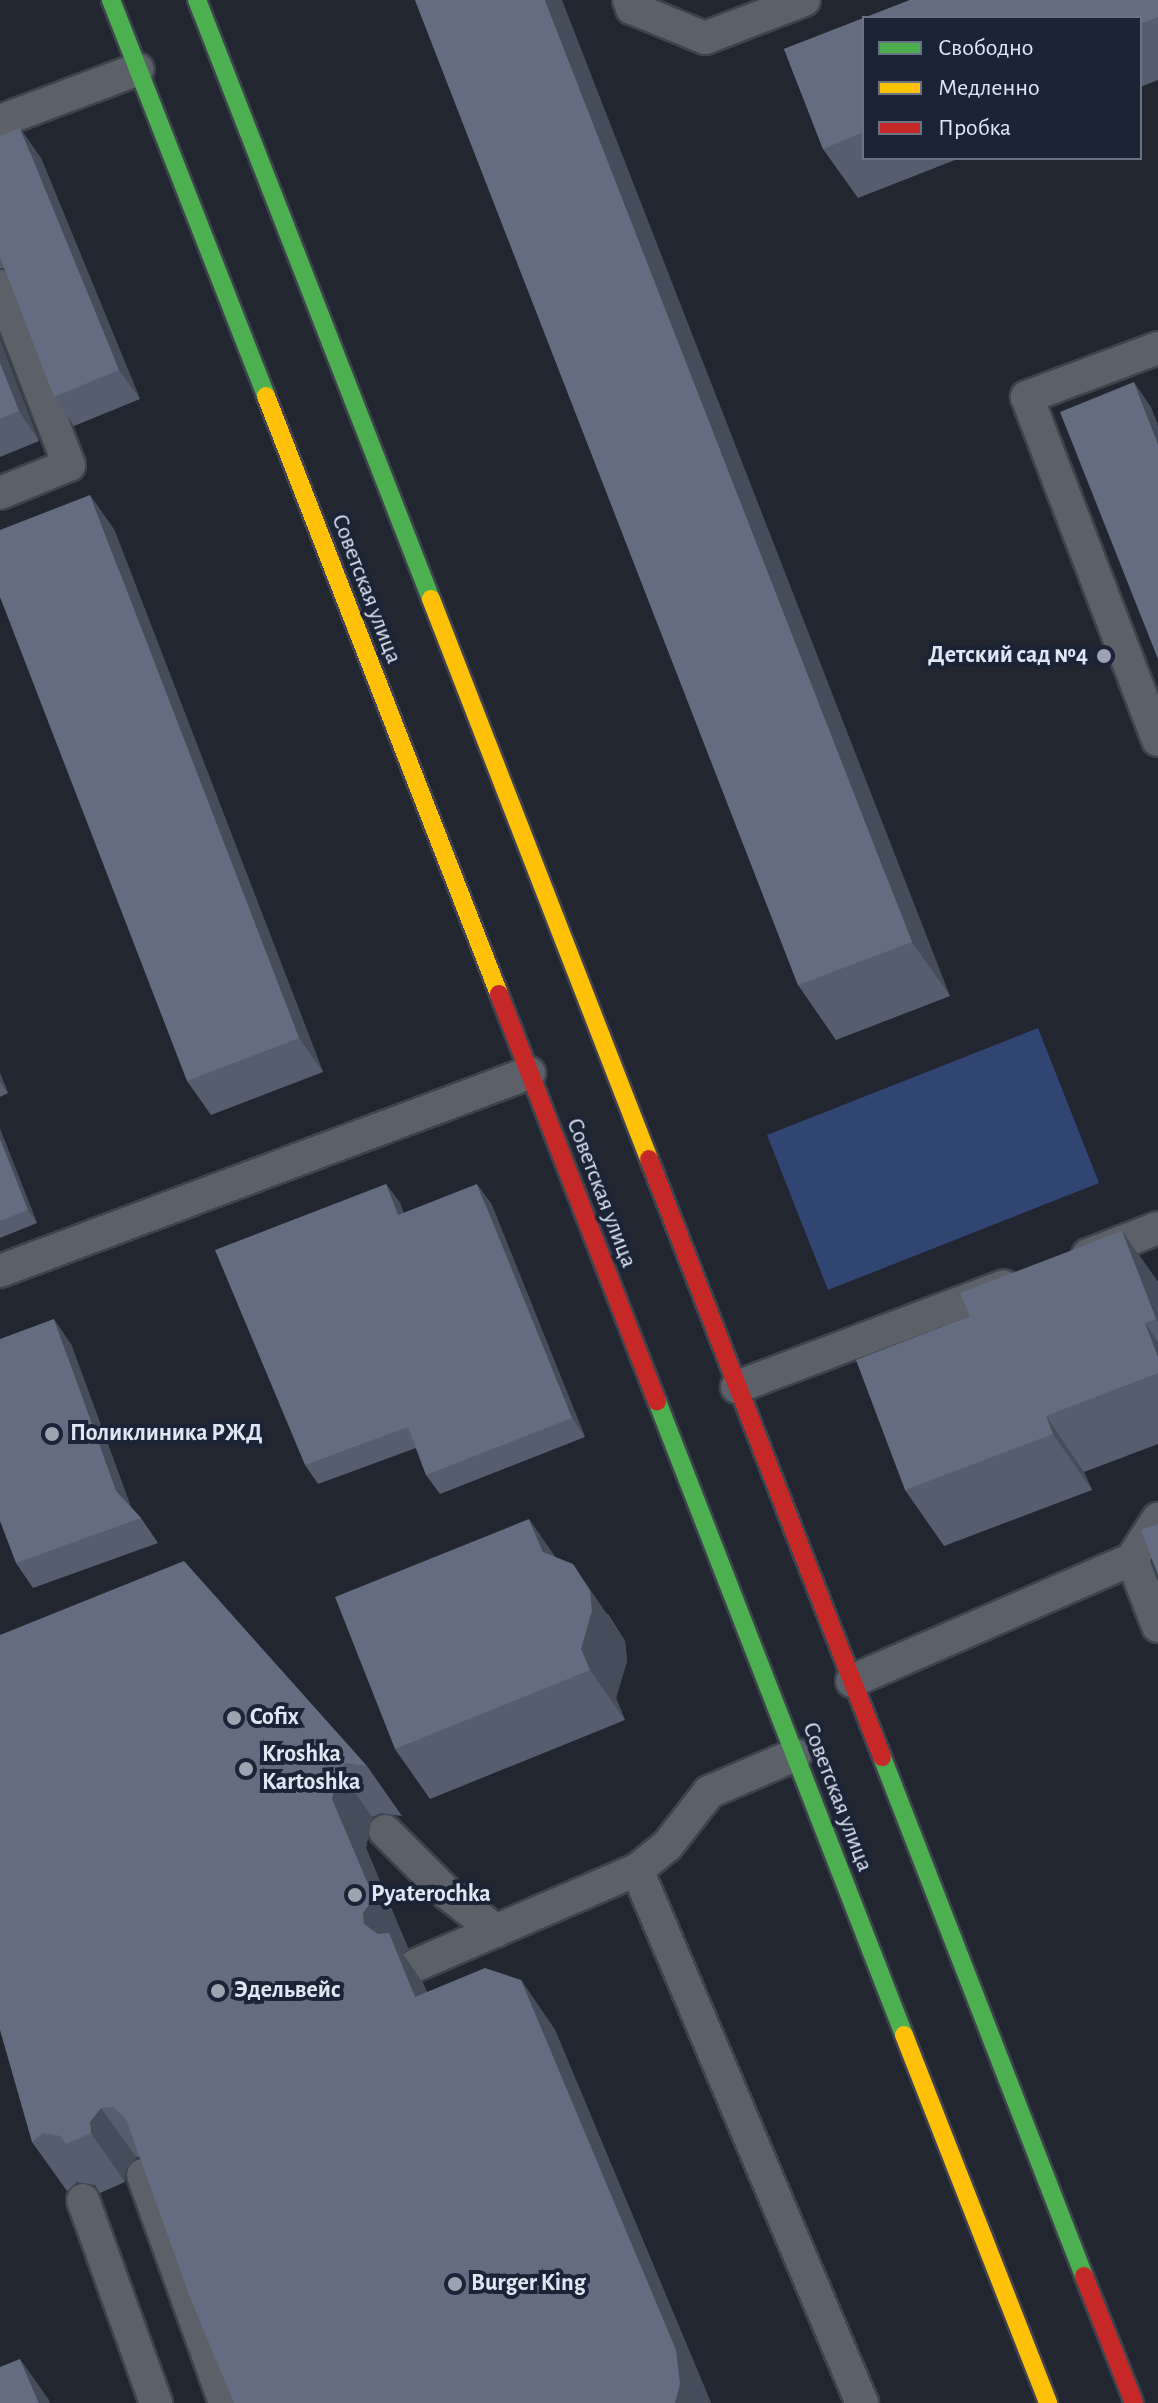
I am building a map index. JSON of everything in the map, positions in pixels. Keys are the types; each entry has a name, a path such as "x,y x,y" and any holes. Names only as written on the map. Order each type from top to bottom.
{"main road":[{"name":"Советская улица","path":"111,0 795,1755 1042,2401"},
{"path":"197,0 1134,2403"}],"lane":[{"path":"629,0 632,8 705,38 804,0"},
{"path":"0,121 138,69"},
{"path":"0,286 69,465 0,493"},
{"path":"1158,348 1027,397 1158,740"},
{"path":"0,1271 529,1073"},
{"path":"737,1387 1158,1228"},
{"path":"852,1681 1132,1559 1158,1519"},
{"path":"1132,1559 1158,1626"},
{"path":"416,1965 637,1870 667,1846 709,1792 795,1755"},
{"path":"385,1831 447,1893 496,1931"},
{"path":"637,1870 862,2403"},
{"path":"143,2175 225,2403"},
{"path":"83,2200 156,2403"}],"shaded area":[{"path":"1038,1028 1099,1183 828,1290 767,1135"}],"building":[{"path":"415,0 545,0 912,942 798,985"},
{"path":"910,0 1158,0 1158,17 1142,23 1142,16 869,16"},
{"path":"862,19 862,133 823,149 784,49"},
{"path":"20,128 119,370 54,397 0,257 0,136"},
{"path":"0,363 19,411 0,419"},
{"path":"1134,382 1158,444 1158,659 1060,412"},
{"path":"90,495 299,1038 187,1081 0,597 0,530"},
{"path":"0,1139 28,1210 0,1221"},
{"path":"386,1184 398,1215 477,1184 572,1418 426,1475 408,1427 305,1465 215,1250"},
{"path":"1122,1231 1156,1319 1145,1323 1158,1357 1158,1373 1046,1416 1053,1434 905,1490 856,1360 970,1316 960,1293"},
{"name":"Поликлиника РЖД","path":"54,1319 116,1491 141,1518 16,1563 0,1521 0,1339"},
{"path":"529,1519 543,1552 573,1564 590,1591 592,1611 581,1649 590,1670 395,1749 335,1597"},
{"path":"1158,1524 1158,1575 1141,1530"},
{"name":"Эдельвейс","path":"184,1561 367,1766 346,1763 338,1768 332,1799 374,1898 363,1913 364,1924 378,1934 389,1933 415,1997 485,1968 521,1980 676,2350 680,2384 675,2403 234,2403 191,2300 126,2119 113,2107 101,2108 90,2122 91,2133 66,2144 60,2136 43,2133 32,2142 0,2030 0,1635"},
{"path":"20,2359 39,2403 0,2403 0,2367"}],"traffic: fast":[{"path":"111,0 266,396"},
{"path":"197,0 431,599"},
{"path":"657,1401 904,2035"},
{"path":"882,1757 1084,2276"}],"traffic: slow":[{"path":"266,396 499,994"},
{"path":"431,599 649,1159"},
{"path":"904,2035 1048,2403"}],"traffic: jam":[{"path":"499,994 657,1401"},
{"path":"649,1159 882,1757"},
{"path":"1084,2276 1134,2403"}],"place":[{"name":"Детский сад №4","path":"1104,656"},
{"name":"Поликлиника РЖД","path":"52,1434"},
{"name":"Cofix","path":"234,1718"},
{"name":"Kroshka Kartoshka","path":"246,1769"},
{"name":"Pyaterochka","path":"355,1895"},
{"name":"Эдельвейс","path":"218,1991"},
{"name":"Burger King","path":"455,2284"}]}
